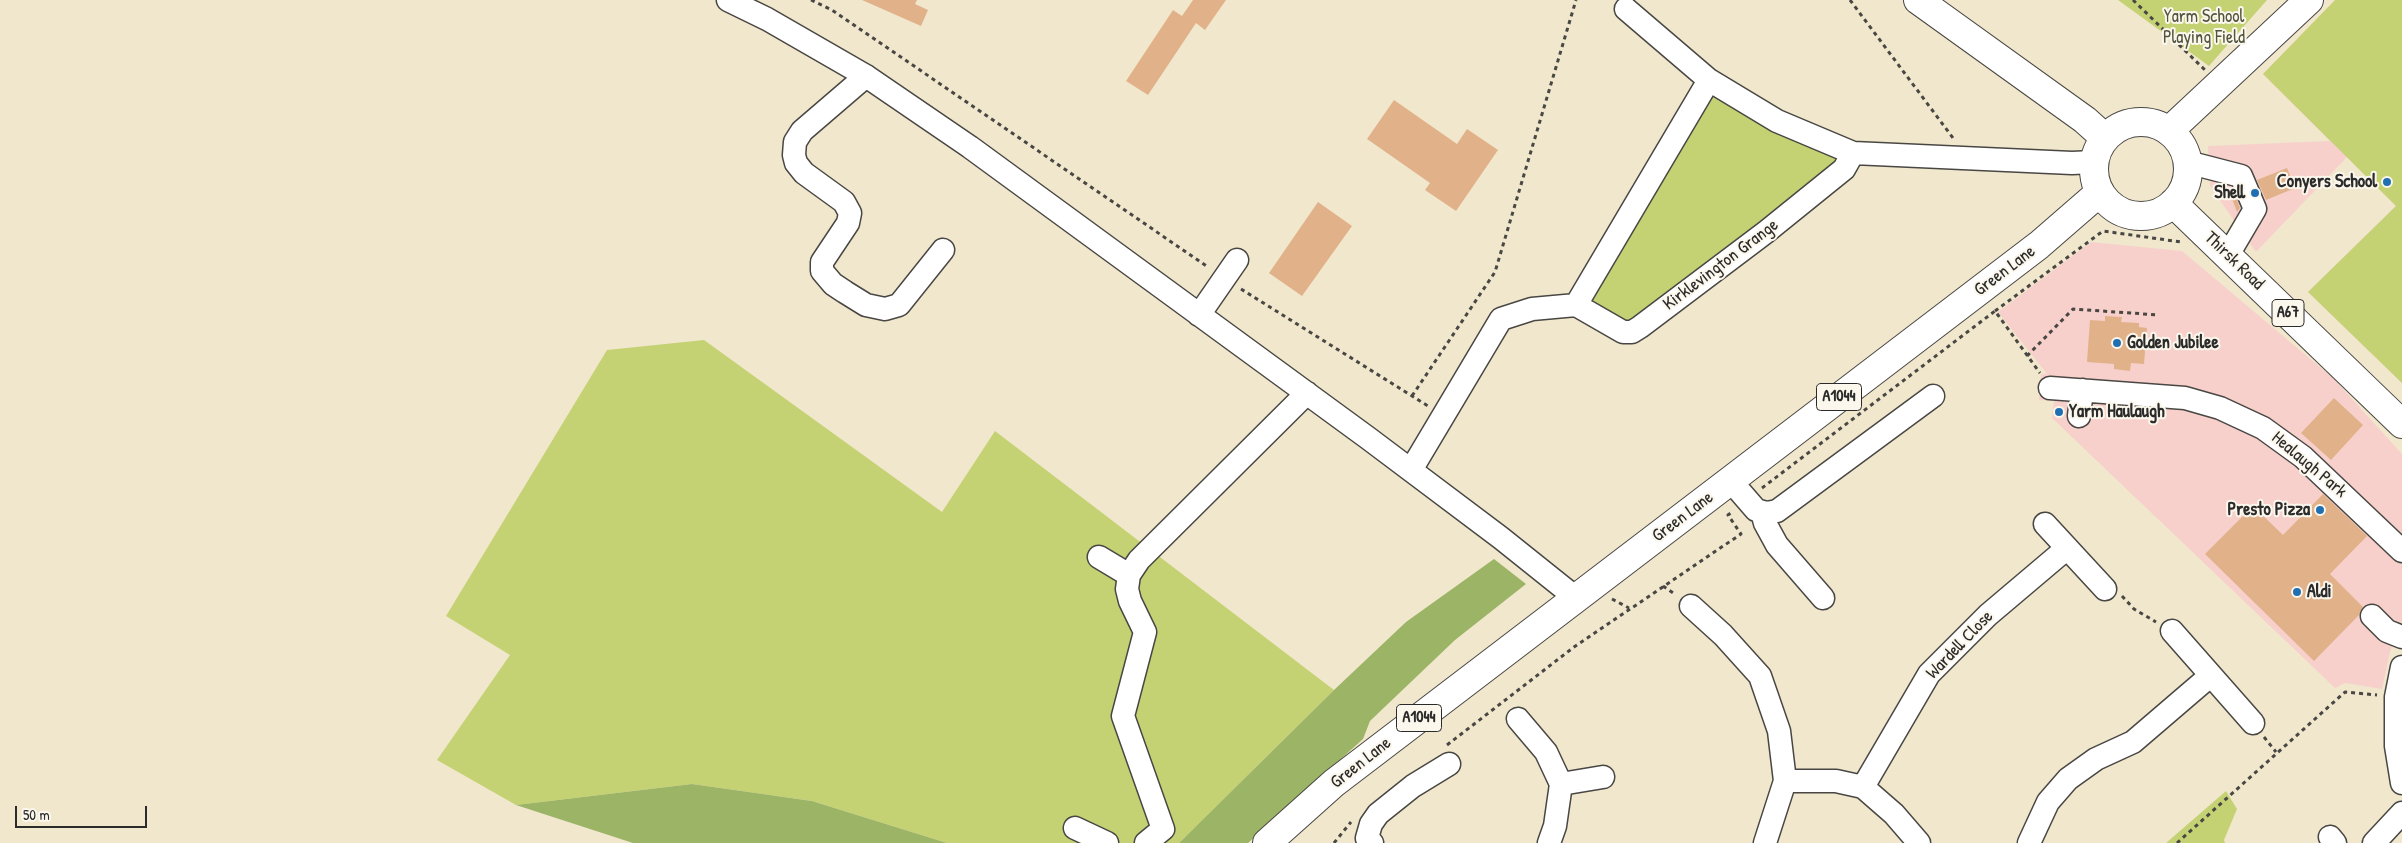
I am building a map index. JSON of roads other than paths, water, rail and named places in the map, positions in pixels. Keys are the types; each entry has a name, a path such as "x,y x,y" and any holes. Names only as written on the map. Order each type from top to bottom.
{"main road":[{"path":"1918,0 2078,115 2090,154 2096,183 2100,192 2111,205 2126,213 2142,215 2159,212 2173,203 2182,191 2187,177 2187,162 2178,140 2169,132 2154,124 2136,122 2119,127 2090,154"},
{"path":"2169,132 2306,1"},
{"name":"Green Lane","path":"1267,843 1334,783 1576,598 1746,498 2100,192"},
{"name":"Thirsk Road","path":"2173,203 2402,424"}],"street":[{"path":"728,0 767,19 866,76 970,148 1411,470 1576,598"},
{"path":"1626,9 1709,80 1777,121 1853,153 1969,158 2090,154"},
{"path":"866,76 802,131 795,142 794,155 800,168 814,182 844,202 850,213 848,223 822,262 822,271 834,284 866,305 885,309 899,305 943,250"},
{"path":"1411,470 1501,319 1532,309 1576,305 1709,80"},
{"name":"Kirklevington Grange","path":"1576,305 1623,332 1632,332 1766,232 1844,169 1853,153"},
{"path":"2187,162 2241,176 2255,209 2221,249"},
{"path":"1199,315 1237,260"},
{"name":"Healaugh Park","path":"2050,388 2186,398 2220,408 2263,428 2303,457 2402,551"},
{"path":"2079,416 2082,390"},
{"path":"1146,843 1163,829 1123,716 1145,632 1130,601 1127,589 1129,575 1139,560 1306,393"},
{"path":"1746,498 1772,513 1783,507 1933,396"},
{"path":"1746,498 1765,523 1777,545 1823,598"},
{"path":"2045,524 2066,549 2105,589"},
{"name":"Wardell Close","path":"1863,788 1928,674 1988,615 2066,549"},
{"path":"1099,557 1129,575"},
{"path":"1705,610 1760,676 1779,731 1784,781 1765,843"},
{"path":"2372,616 2387,631 2402,637"},
{"path":"2172,631 2253,723"},
{"path":"2402,667 2396,697 2396,746 2402,783"},
{"path":"2029,843 2048,802 2068,779 2096,759 2133,742 2210,676"},
{"path":"1518,719 1546,752 1561,784 1555,826 1549,843"},
{"path":"1370,841 1371,824 1378,814 1445,757"},
{"path":"1561,784 1603,776"},
{"path":"1784,781 1836,780 1863,788 1894,814 1920,843"},
{"path":"2374,843 2402,813"},
{"path":"1075,828 1107,843"}],"place":[{"name":"Conyers School","path":"2387,182"},
{"name":"Shell","path":"2255,193"},
{"name":"Golden Jubilee","path":"2117,343"},
{"name":"Yarm Haulaugh","path":"2059,412"},
{"name":"Presto Pizza","path":"2320,510"},
{"name":"Aldi","path":"2297,592"}],"park label":[{"name":"Yarm School Playing Field","path":"2204,27"}]}
